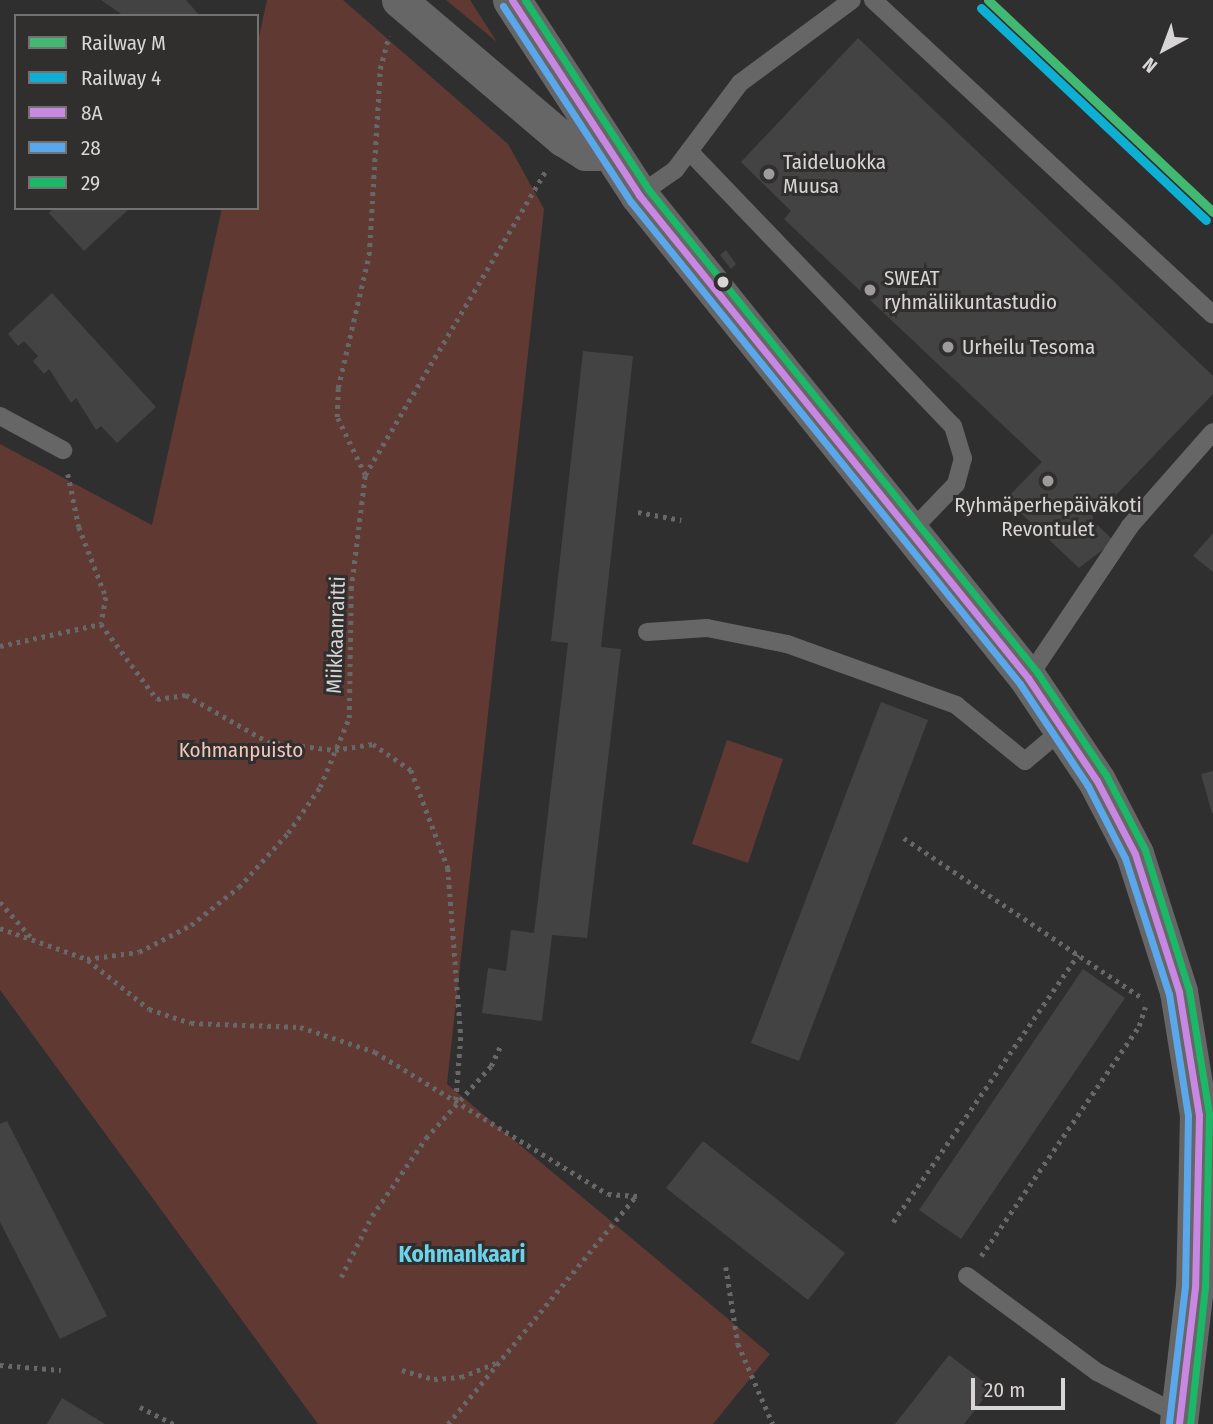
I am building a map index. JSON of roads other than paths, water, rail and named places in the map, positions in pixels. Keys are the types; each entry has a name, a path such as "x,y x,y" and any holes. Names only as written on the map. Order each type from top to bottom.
{"street":[{"path":"512,0 639,195 1028,678 1064,728 1117,817 1164,935 1190,1042 1207,1195 1180,1420"},
{"path":"396,11 563,139 585,153 610,153"}],"lane":[{"path":"639,195 675,170 740,83 852,0"},
{"path":"873,0 1213,315"},
{"path":"689,151 953,426 964,458 956,484 910,532"},
{"path":"0,416 63,450"},
{"path":"1028,678 1130,526 1213,432"},
{"path":"647,632 707,628 787,644 956,705 1024,761 1064,728"},
{"path":"967,1276 1097,1372 1180,1420"}],"rail line":[{"name":"M","path":"988,0 1213,212"},
{"name":"4","path":"981,8 1206,220"}],"place":[{"name":"Taideluokka Muusa","path":"769,174"},
{"name":"SWEAT ryhmäliikuntastudio","path":"870,290"},
{"name":"Urheilu Tesoma","path":"948,347"},
{"name":"Ryhmäperhepäiväkoti Revontulet","path":"1048,481"}],"district":[{"name":"Kohmankaari","path":"462,1254"}],"park label":[{"name":"Kohmanpuisto","path":"241,750"}]}
